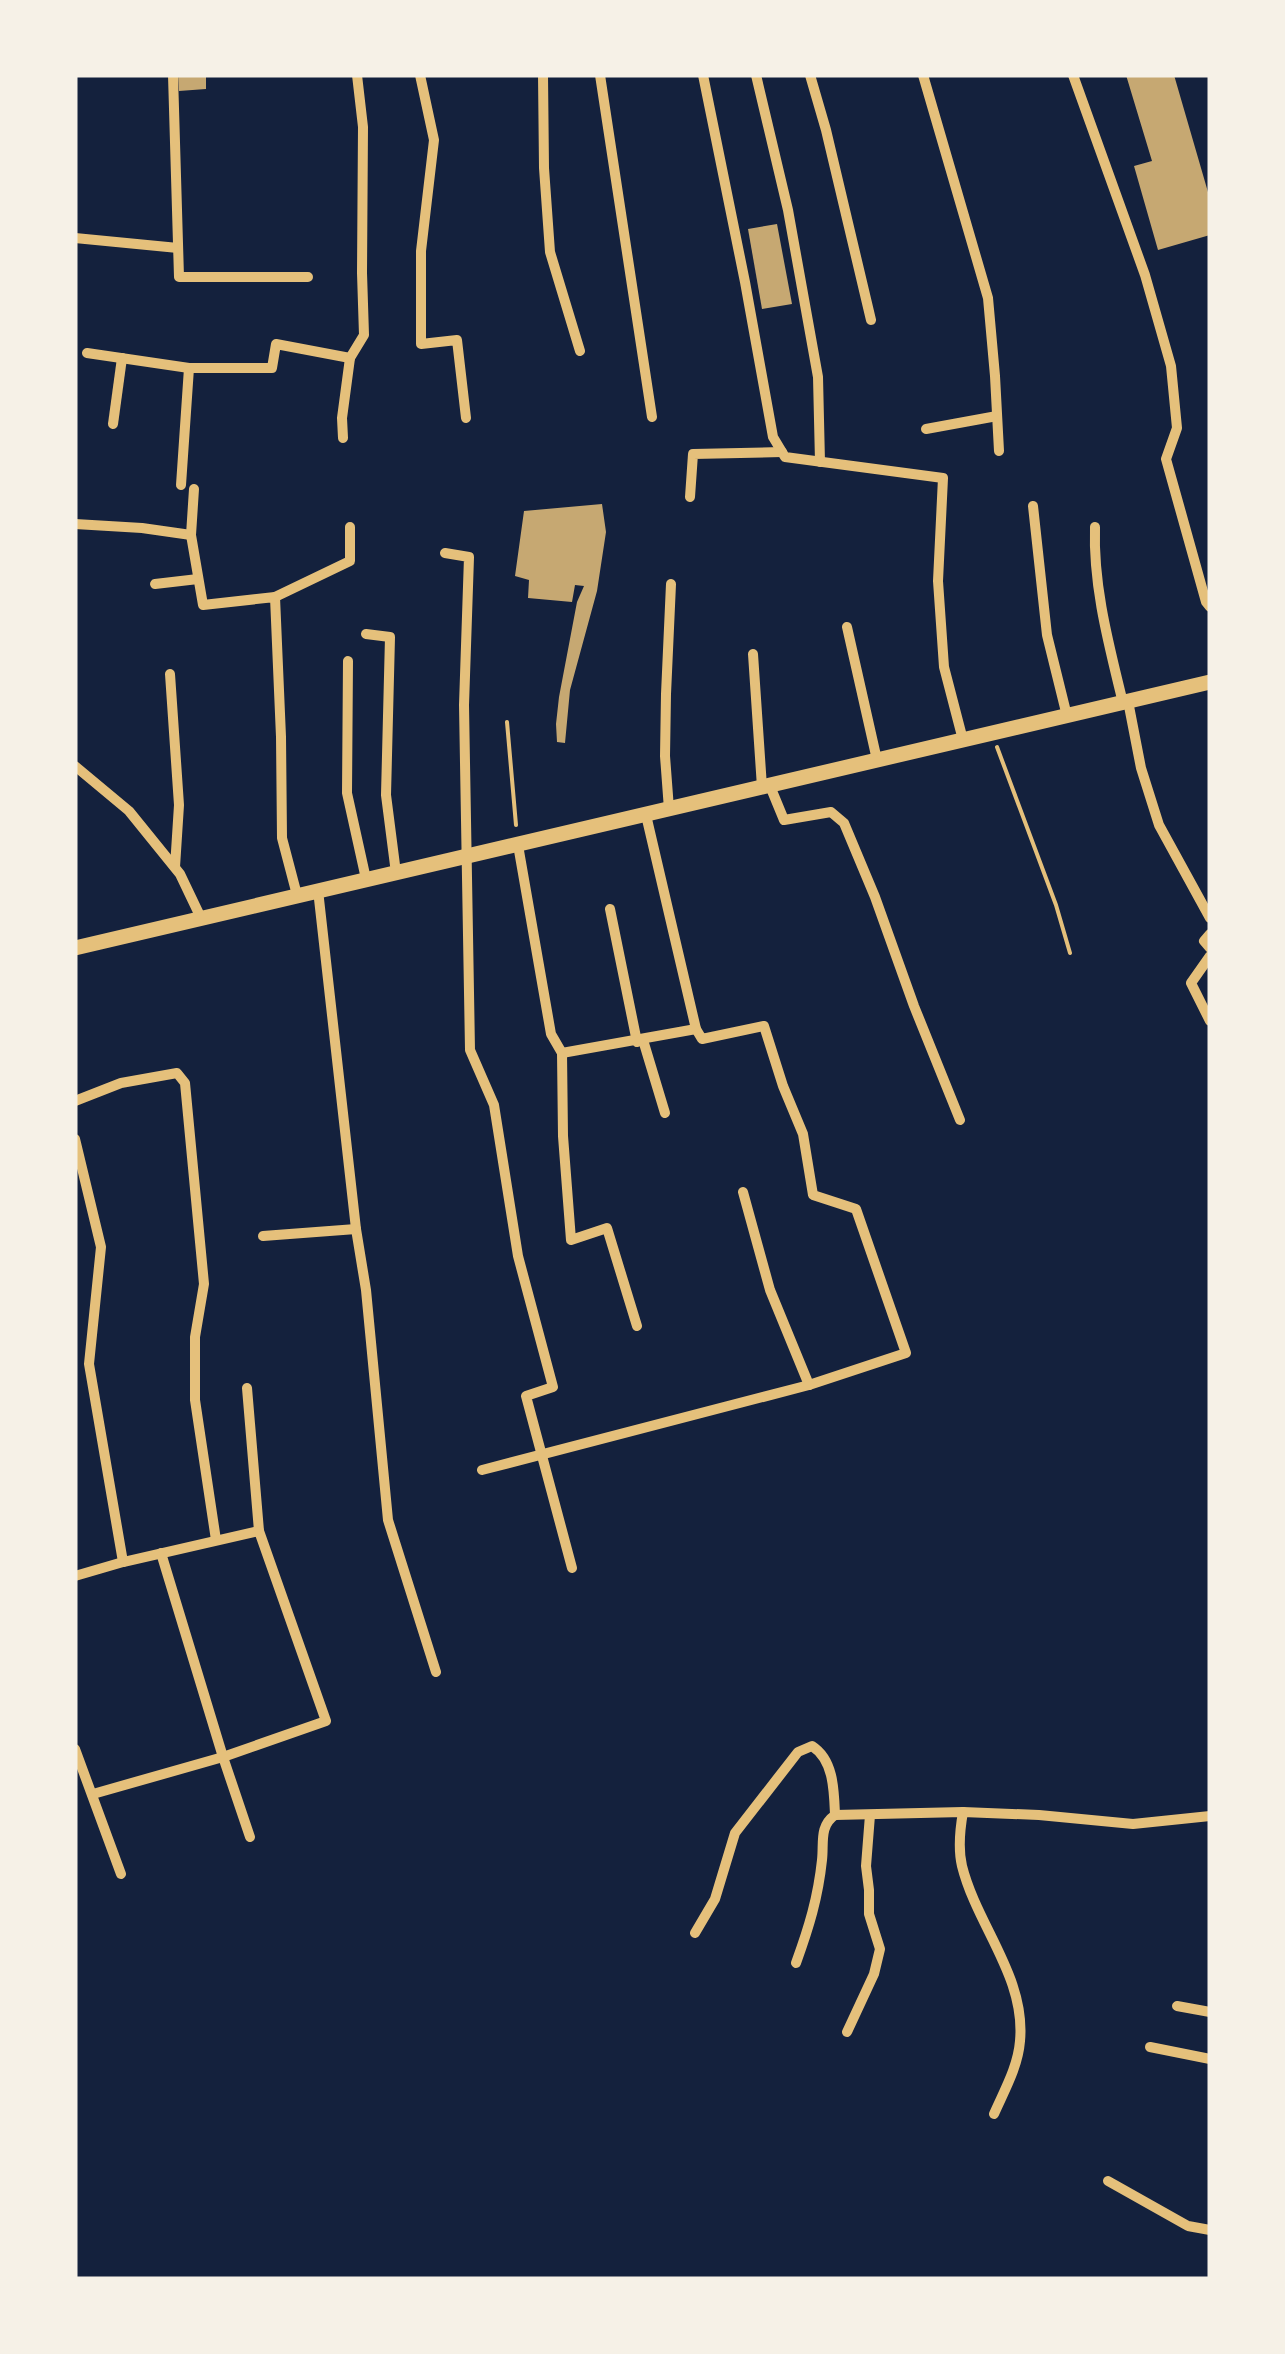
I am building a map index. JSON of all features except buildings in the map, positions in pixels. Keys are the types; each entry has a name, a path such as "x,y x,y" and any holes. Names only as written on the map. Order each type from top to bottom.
{"main road":[{"path":"75,948 1210,682"}],"street":[{"path":"173,75 178,277 308,277"},
{"path":"344,438 342,418 350,358 364,335 363,127 357,75"},
{"path":"420,75 434,140 421,251 422,344 457,340 466,418"},
{"path":"543,75 550,252 580,351"},
{"path":"600,75 652,417"},
{"path":"703,75 773,437 785,457 943,478 938,581 944,667 963,740"},
{"path":"756,75 788,210 818,377 820,462"},
{"path":"810,75 870,320"},
{"path":"923,75 988,298 999,451"},
{"path":"1073,75 1145,274 1171,366 1177,428 1166,459 1210,607"},
{"path":"75,238 178,248"},
{"path":"86,353 188,368 272,368 276,344 350,358"},
{"path":"113,424 122,358"},
{"path":"181,485 188,368"},
{"path":"926,429 997,416"},
{"path":"690,497 693,454 782,452"},
{"path":"194,489 191,535 203,605 274,597 350,561 350,527"},
{"path":"1033,506 1047,635 1067,716"},
{"path":"75,524 191,535"},
{"path":"1095,527 1094,562 1104,627 1141,770 1158,825 1210,918"},
{"path":"445,553 468,557 464,705 470,1050 494,1105 517,1250 553,1387 526,1396 572,1568"},
{"path":"155,584 198,579"},
{"path":"668,810 665,710 671,584"},
{"path":"274,597 282,838 297,895"},
{"path":"847,627 877,760"},
{"path":"366,634 390,637 386,796 396,873"},
{"path":"753,654 766,786 784,820 831,812 844,823 960,1120"},
{"path":"348,660 347,793 366,879"},
{"path":"170,674 179,806 175,868"},
{"path":"75,766 129,811 175,868 201,918"},
{"path":"482,1470 810,1386 906,1354 856,1208 813,1195 802,1134 764,1026 702,1039 696,1029 646,815"},
{"path":"518,845 551,1034 562,1054 571,1240 607,1228 638,1326"},
{"path":"318,890 366,1290 388,1520 436,1672"},
{"path":"610,909 640,1041 665,1113"},
{"path":"1210,934 1204,941 1210,948"},
{"path":"1210,956 1192,982 1210,1021"},
{"path":"562,1054 696,1029"},
{"path":"75,1101 121,1083 177,1073 185,1083 204,1284 195,1336 195,1400 216,1540"},
{"path":"75,1139 101,1247 89,1364 123,1562"},
{"path":"742,1192 770,1290 810,1386"},
{"path":"263,1236 356,1229"},
{"path":"75,1362 89,1364"},
{"path":"75,1791 90,1791 223,1757 326,1722 258,1532 247,1388"},
{"path":"75,1576 258,1532"},
{"path":"161,1553 250,1837"},
{"path":"695,1933 714,1899 734,1833 798,1752 812,1746 824,1754 834,1788 835,1815"},
{"path":"75,1749 121,1874"},
{"path":"963,1812 961,1864 1007,1969 1021,2022 1020,2046 1012,2075 994,2114"},
{"path":"796,1963 815,1912 824,1830 827,1820 835,1815 963,1812 1133,1824 1210,1816"},
{"path":"847,2032 874,1974 880,1949 869,1914 866,1866 870,1815"},
{"path":"1176,2006 1210,2012"},
{"path":"1150,2047 1210,2058"},
{"path":"1108,2182 1188,2226 1210,2230"}],"path":[{"path":"507,722 518,845"},
{"path":"991,733 1070,953"}]}
